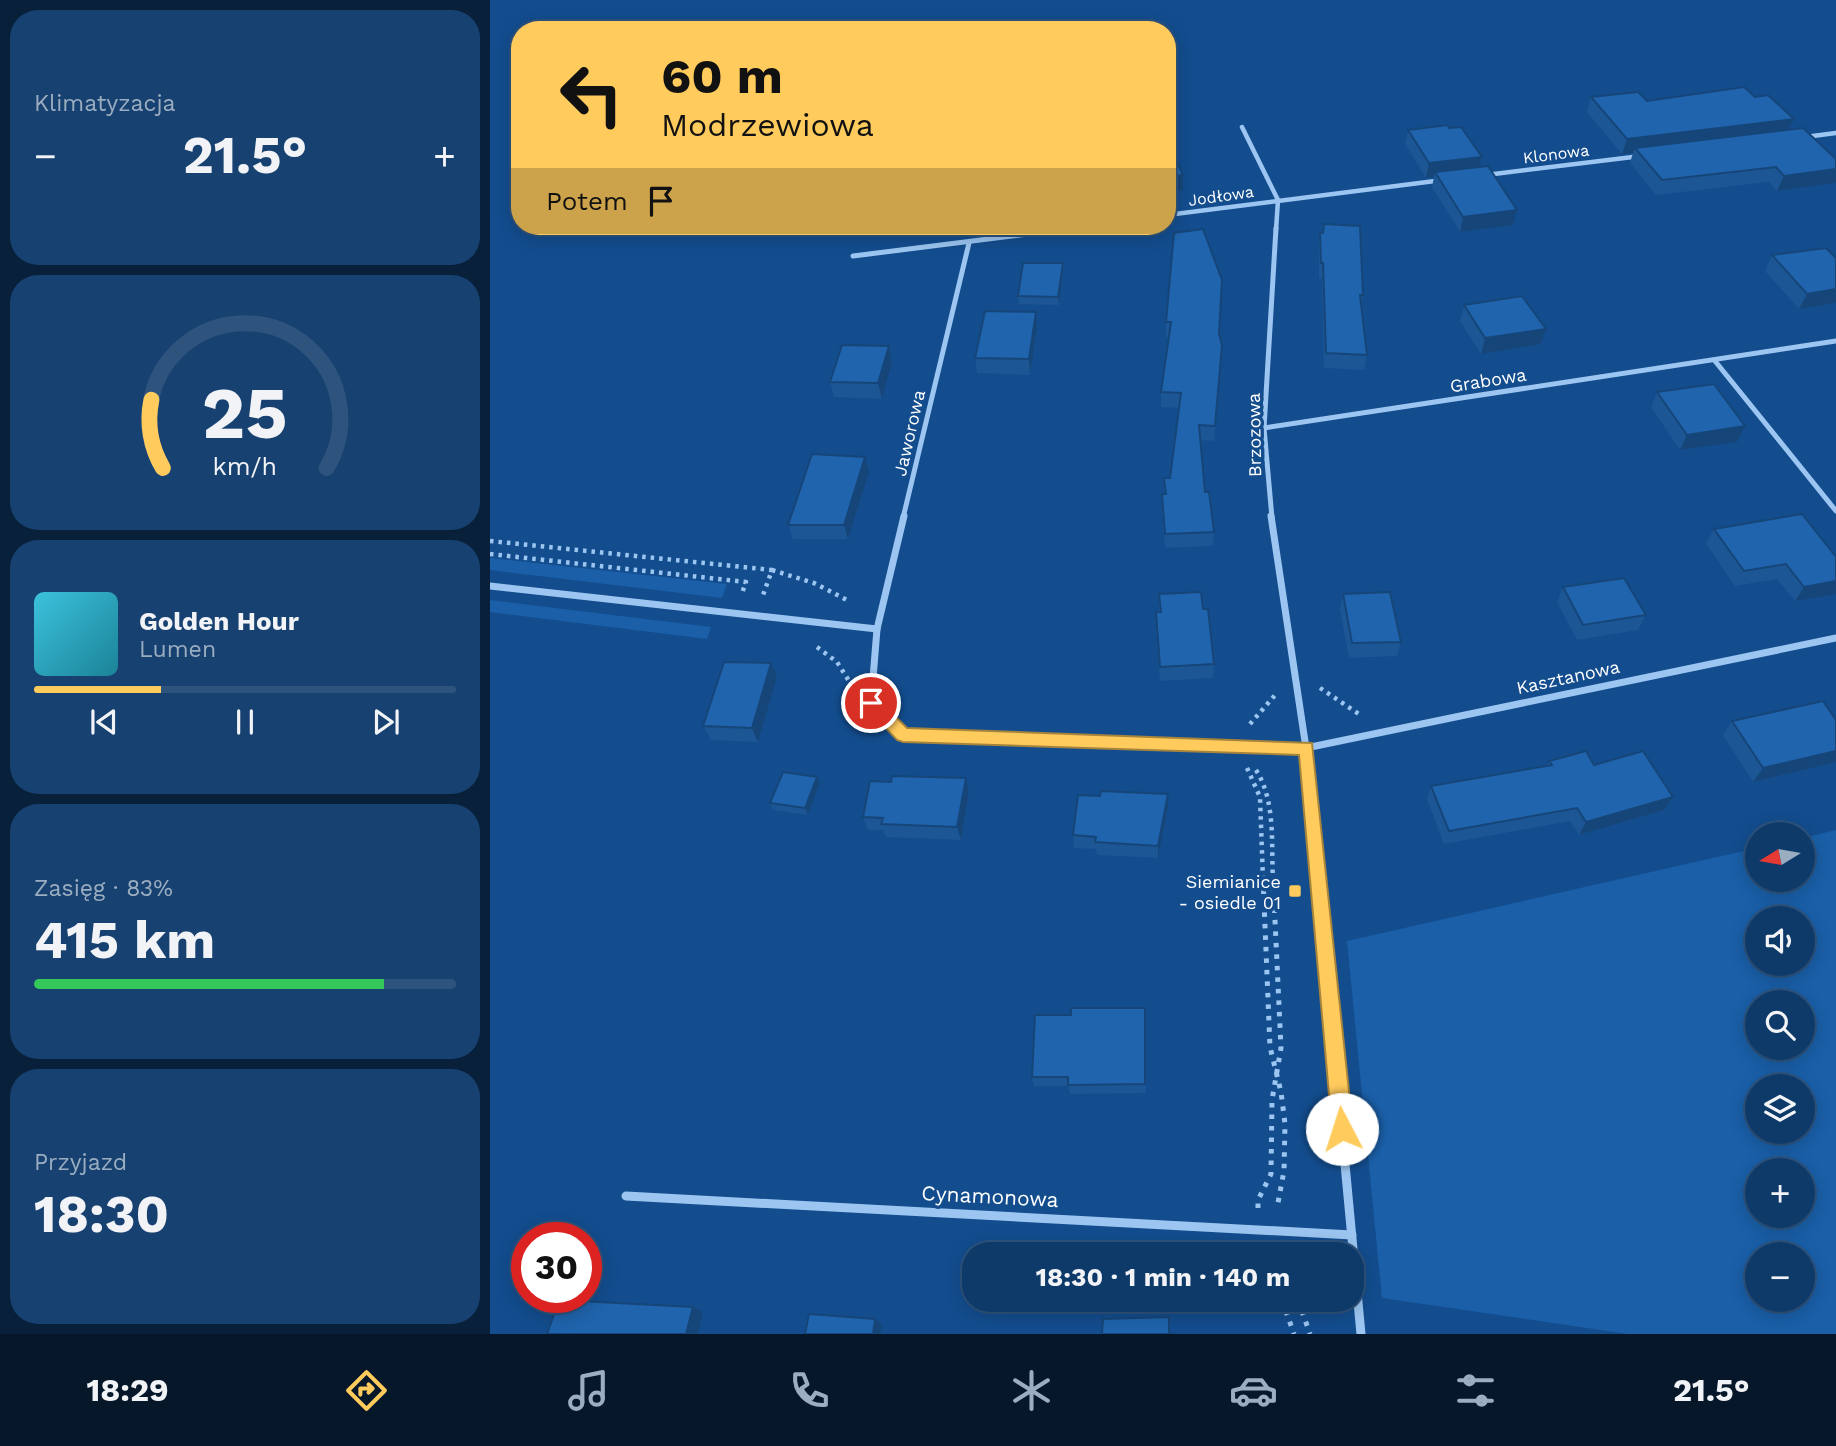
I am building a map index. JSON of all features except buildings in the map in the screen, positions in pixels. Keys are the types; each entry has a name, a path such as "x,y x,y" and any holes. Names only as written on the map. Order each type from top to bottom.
{"street":[{"name":"Brzozowa","path":"1242,127 1278,200 1264,428 1269,500 1307,748 1361,1334"},
{"path":"1795,138 1836,133"},
{"name":"Klonowa","path":"1482,176 1646,156"},
{"path":"1278,200 1455,179"},
{"name":"Jodłowa","path":"1176,214 1278,200"},
{"path":"853,256 1028,235"},
{"name":"Jaworowa","path":"969,243 877,629 871,703 903,735 1251,746"},
{"name":"Grabowa","path":"1264,428 1836,341"},
{"path":"1715,360 1836,511"},
{"path":"490,586 877,629"},
{"name":"Kasztanowa","path":"1251,746 1307,748 1836,638"},
{"name":"Cynamonowa","path":"626,1196 1352,1235"}],"path":[{"path":"490,541 772,569 814,583 853,603"},
{"path":"490,554 746,582 735,613"},
{"path":"756,615 772,569"},
{"path":"1259,1230 1258,1200 1271,1174 1272,1100 1281,1048 1269,800 1264,782 1252,765 1249,725 1280,688 1298,687 1319,687 1367,720"},
{"path":"1244,765 1256,784 1259,797 1270,1047 1283,1101 1284,1170 1277,1201 1278,1231"},
{"path":"1286,1312 1294,1334"},
{"path":"1302,1312 1310,1334"}],"shaded area":[{"path":"490,558 727,584 722,598 490,570"},
{"path":"490,600 711,627 707,639 490,612"},
{"path":"1836,830 1836,1334 1628,1334 1382,1298 1347,941 1745,851 1745,892 1815,892 1815,835"}],"place":[{"name":"Siemianice - osiedle 01","path":"1295,891"}],"route":[{"path":"871,703 903,735 1307,748 1342,1129"}]}
